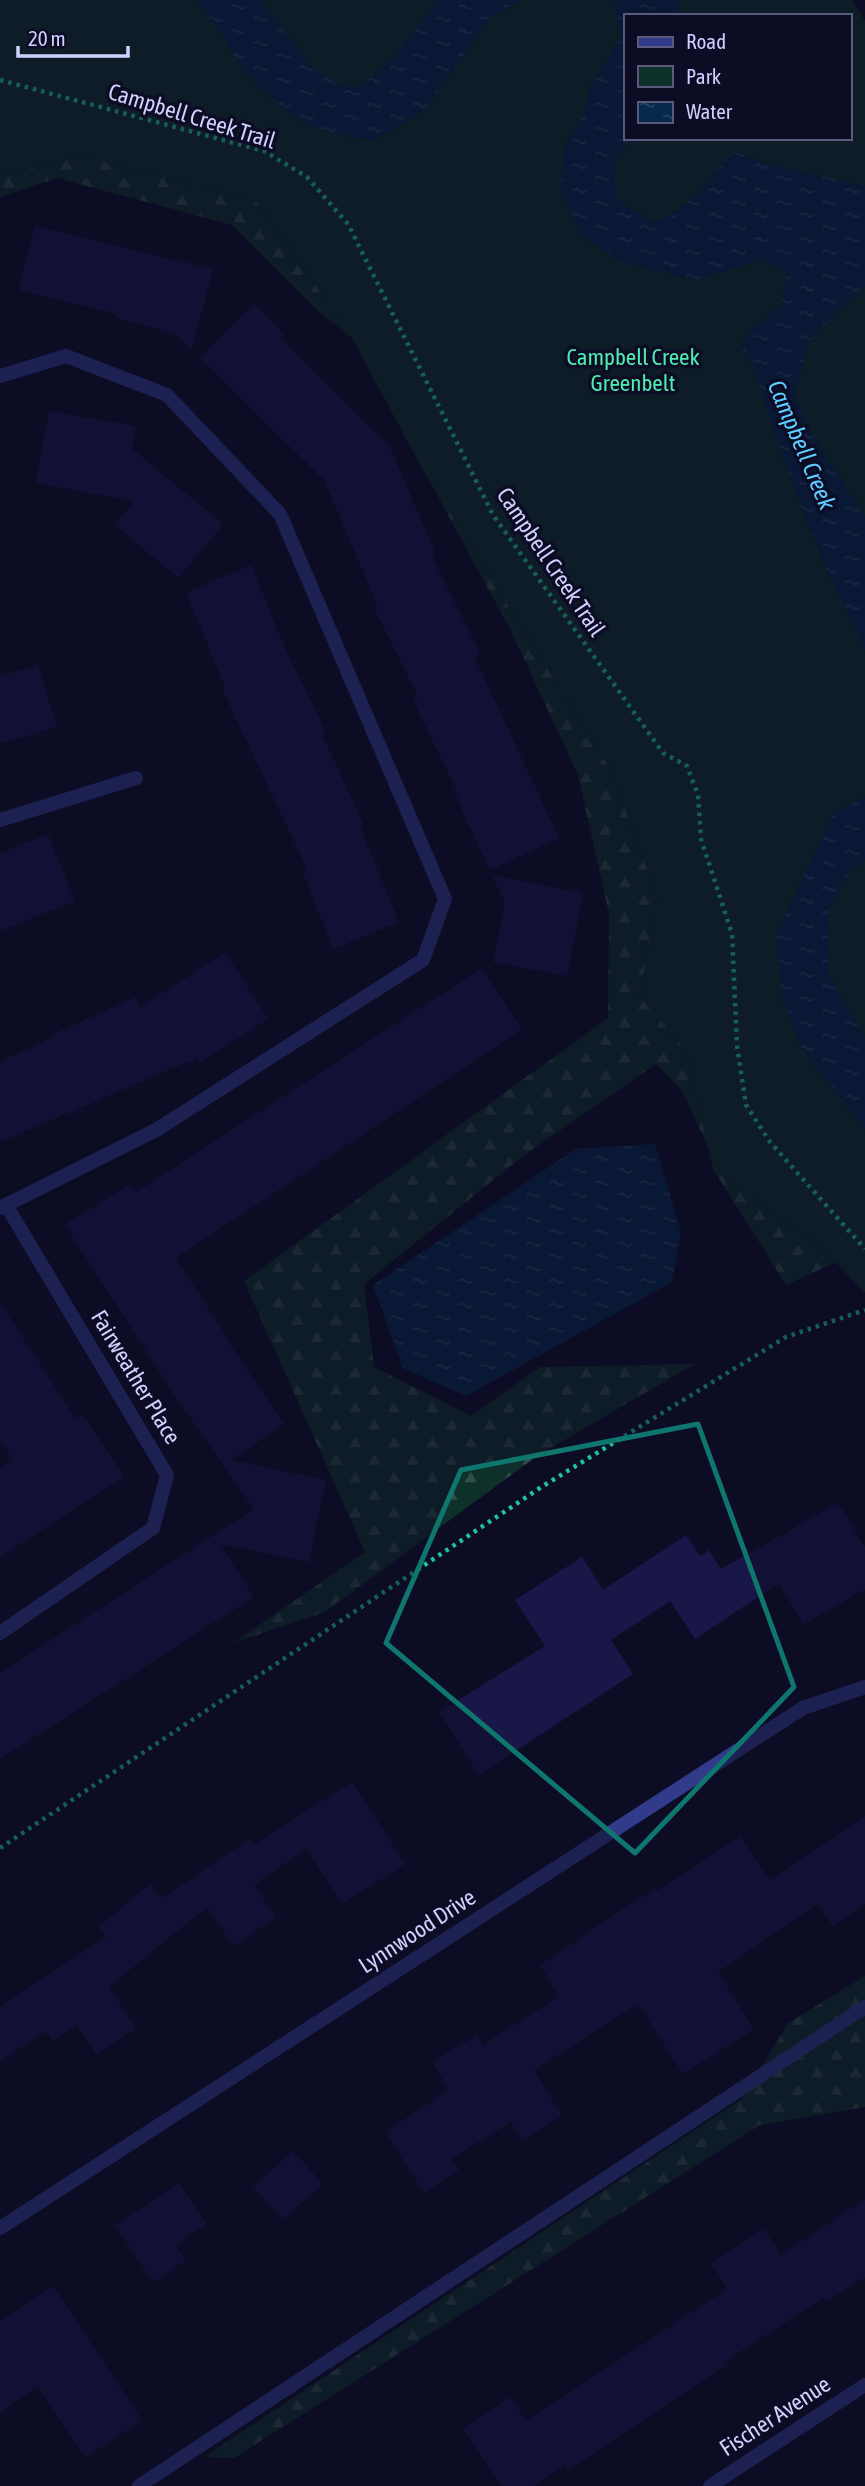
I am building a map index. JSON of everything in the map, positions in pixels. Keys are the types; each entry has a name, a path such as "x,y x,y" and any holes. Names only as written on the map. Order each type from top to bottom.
{"street":[{"path":"0,376 66,355 167,395 280,514 445,899 423,960 156,1130 3,1206"},
{"path":"0,820 136,778"},
{"name":"Fairweather Place","path":"0,1633 153,1528 167,1475 3,1206"},
{"name":"Lynnwood Drive","path":"0,2228 803,1708 865,1687"},
{"path":"139,2486 865,2007"},
{"name":"Fischer Avenue","path":"710,2486 865,2385"}],"path":[{"name":"Campbell Creek Trail","path":"0,80 264,151 307,177 348,224 493,514 663,753 687,766 698,795 701,839 733,934 737,1046 746,1105 771,1142 865,1249"},
{"path":"0,1848 543,1486 786,1337 865,1310"}],"highlighted area":[{"path":"698,1424 794,1687 635,1853 386,1643 461,1470"}],"green space":[{"path":"0,0 315,136 865,1249 786,1285 713,1169 708,1147 683,1092 656,1064 523,1156 364,1284 374,1367 471,1416 540,1367 695,1364 537,1456 325,1612 233,1643 365,1552 244,1281 608,1018 609,914 578,775 510,629 352,338 318,311 232,225 57,178 0,197"},
{"name":"Campbell Creek Greenbelt","path":"0,0 852,0 865,21 865,1293 826,1252 713,1169 685,1048 639,996 657,898 612,772 419,463 352,338 257,202 79,156 0,177"},
{"path":"865,1976 865,2107 760,2125 234,2458 204,2457 743,2098 788,2023"}],"water":[{"path":"196,0 260,0 314,68 339,85 359,87 401,47 437,0 520,0 490,18 423,112 373,140 354,138 310,126 283,108 244,72 218,28"},
{"name":"Campbell Creek","path":"608,0 677,0 680,14 624,14 624,140 629,140 615,161 616,199 653,222 667,217 698,192 735,152 765,163 865,186 865,286 810,339 794,396 815,439 865,516 865,651 804,514 752,364 740,348 750,331 782,303 787,272 762,260 695,280 620,262 581,235 560,191 565,147 583,115 591,84 622,36 614,3"},
{"path":"865,796 865,860 851,870 829,909 828,974 865,1038 865,1129 803,1050 783,1002 776,935 834,812"},
{"path":"655,1144 681,1233 672,1282 466,1396 403,1368 373,1285 576,1149"}],"building":[{"path":"35,226 213,269 192,350 175,334 116,318 117,314 18,290"},
{"path":"254,304 284,334 280,338 390,447 436,555 432,557 480,653 474,656 559,838 490,870 455,795 458,794 413,700 418,697 374,608 378,607 324,480 200,358"},
{"path":"49,411 136,426 132,449 223,524 179,578 115,525 135,501 36,483"},
{"path":"251,565 285,648 326,732 322,734 364,825 360,827 399,922 333,949 302,871 307,869 222,689 225,687 186,592"},
{"path":"38,665 57,727 0,744 0,676"},
{"path":"48,834 75,901 0,931 0,853"},
{"path":"492,875 583,893 567,976 493,962 505,903"},
{"path":"225,952 268,1019 200,1063 197,1058 0,1142 0,1061 136,997 141,1007"},
{"path":"482,968 522,1029 176,1258 284,1424 231,1460 326,1480 309,1562 220,1544 254,1597 0,1759 0,1673 254,1509 175,1396 65,1225 130,1184 136,1192"},
{"path":"0,1303 76,1419 83,1414 124,1477 0,1557 0,1469 13,1460 0,1440"},
{"path":"838,1503 865,1547 865,1589 803,1625 779,1583 695,1639 670,1601 611,1640 633,1674 479,1775 439,1712 545,1646 515,1600 582,1557 603,1590 686,1535 700,1556 709,1550 721,1569"},
{"path":"352,1782 405,1864 342,1904 306,1849 254,1885 276,1918 233,1946 207,1907 109,1987 136,2029 96,2055 77,2025 53,2041 46,2031 0,2061 0,2006 106,1937 98,1927 150,1884 162,1898 251,1838 255,1844"},
{"path":"865,1816 865,1904 833,1926 818,1904 718,1972 754,2029 683,2074 638,2004 534,2070 562,2116 522,2141 511,2122 451,2159 459,2170 424,2193 385,2132 449,2090 432,2062 477,2035 483,2045 559,1996 540,1965 740,1836 770,1880"},
{"path":"293,2151 323,2184 283,2219 253,2187"},
{"path":"179,2183 207,2224 176,2245 186,2260 153,2282 115,2225"},
{"path":"865,2199 865,2277 826,2302 823,2298 726,2361 729,2364 568,2470 565,2465 534,2486 501,2486 463,2429 510,2397 526,2421 727,2289 711,2263 764,2229 781,2255"},
{"path":"53,2286 142,2420 85,2458 38,2387 0,2413 0,2321"}]}
